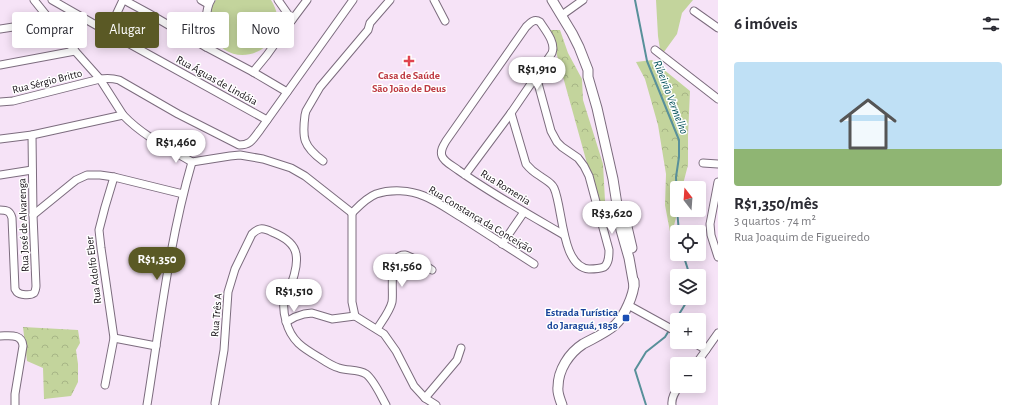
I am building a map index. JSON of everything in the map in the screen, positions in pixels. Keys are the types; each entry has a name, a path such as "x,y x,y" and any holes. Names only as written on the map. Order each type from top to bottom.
{"main road":[{"path":"546,0 569,37 588,77 597,108 613,179 621,230 634,286 628,305 616,324 582,345 572,354 563,367 558,380 558,396 562,405"},
{"path":"552,0 579,47 588,70 588,77"}],"street":[{"path":"34,0 43,12"},
{"name":"Rua Águas de Lindóia","path":"52,0 95,25"},
{"path":"118,12 124,0 167,24"},
{"path":"201,0 210,2 208,12"},
{"path":"278,0 286,12"},
{"path":"294,17 307,0"},
{"path":"100,79 107,78 119,80 178,114 239,145 249,144 353,0"},
{"path":"323,161 313,154 303,135 304,118 306,112 320,87 368,30 370,24 390,0"},
{"path":"434,0 445,21"},
{"path":"562,15 583,0"},
{"path":"694,11 718,28"},
{"name":"Rua Romenia","path":"536,76 552,54 553,50 551,40 538,20 530,22 526,27 446,141 441,152 444,160 493,193 564,235"},
{"path":"0,29 12,27"},
{"path":"73,48 100,79 123,115 142,133 192,162 240,155 263,159 291,168 305,176 352,213 352,302 356,316"},
{"name":"Rua Águas de Lindóia","path":"137,48 267,120"},
{"path":"208,48 287,92"},
{"path":"253,72 272,48"},
{"path":"655,50 718,100"},
{"path":"0,65 75,51"},
{"path":"511,113 526,164 553,186 559,204 564,235 573,259 585,269 594,269 605,266 609,256 609,250 589,176 578,158 557,142 551,130 536,76"},
{"path":"465,174 511,113 536,76"},
{"name":"Rua Sérgio Britto","path":"0,102 13,101 100,79"},
{"path":"0,139 32,135 123,115"},
{"name":"Rua José de Alvarenga","path":"0,210 8,211 12,218 15,289 18,293 30,295 34,292 36,286 32,135"},
{"path":"147,405 171,253 183,194 192,162"},
{"path":"703,163 718,164"},
{"path":"0,175 32,170"},
{"path":"33,215 76,180 87,175 114,177 183,194"},
{"name":"Rua Adolfo Eber","path":"104,385 114,338 101,248 100,230 114,177"},
{"path":"718,182 710,224 711,235 718,257"},
{"name":"Rua Constança da Conceição","path":"352,213 368,198 376,194 392,191 412,192 425,196 450,210 534,264"},
{"path":"502,244 524,212"},
{"name":"Rua Três A","path":"216,404 224,350 228,292 235,269 252,234 258,229 265,229 281,236 295,249 297,262 296,270 283,307 286,322"},
{"path":"377,329 392,303 392,272 395,260 404,255 432,270"},
{"path":"628,305 670,328"},
{"path":"386,405 370,378 358,371 338,368 330,365 310,352 296,341 292,336 286,322 295,316 304,314 312,314 332,319 356,316 384,334 414,386 425,398 436,405"},
{"path":"701,357 718,333"},
{"path":"0,336 18,337 22,342 15,394 15,405"},
{"path":"114,338 156,346"},
{"path":"425,398 457,360 461,348"},
{"path":"672,405 671,401 675,393"}],"green space":[{"path":"216,0 271,0 276,12 237,12 237,48 263,48 259,51 246,55 233,54 223,48 229,48 229,12 210,12"},
{"path":"656,0 693,0 682,13 677,34 661,56 658,36"},
{"path":"550,30 560,30 568,53 582,79 583,100 603,164 606,219 588,167"},
{"path":"652,60 690,91 688,165 684,181 670,181 670,217 676,217 674,225 670,225 670,232 665,205 666,174 658,125 645,79 636,62"},
{"path":"23,327 78,330 80,343 76,350 78,382 71,396 44,399 43,368 27,361"}],"waterway":[{"name":"Ribeirão Vermelho","path":"635,0 647,61 679,140 676,181"},
{"name":"Ribeirão Vermelho","path":"678,217 678,225"},
{"name":"Ribeirão Vermelho","path":"685,261 688,269"},
{"name":"Ribeirão Vermelho","path":"646,405 635,370 646,352 665,337 685,305"}],"place":[{"name":"Casa de Saúde São João de Deus","path":"409,61"},
{"name":"Estrada Turística do Jaraguá, 1858","path":"626,318"}]}
